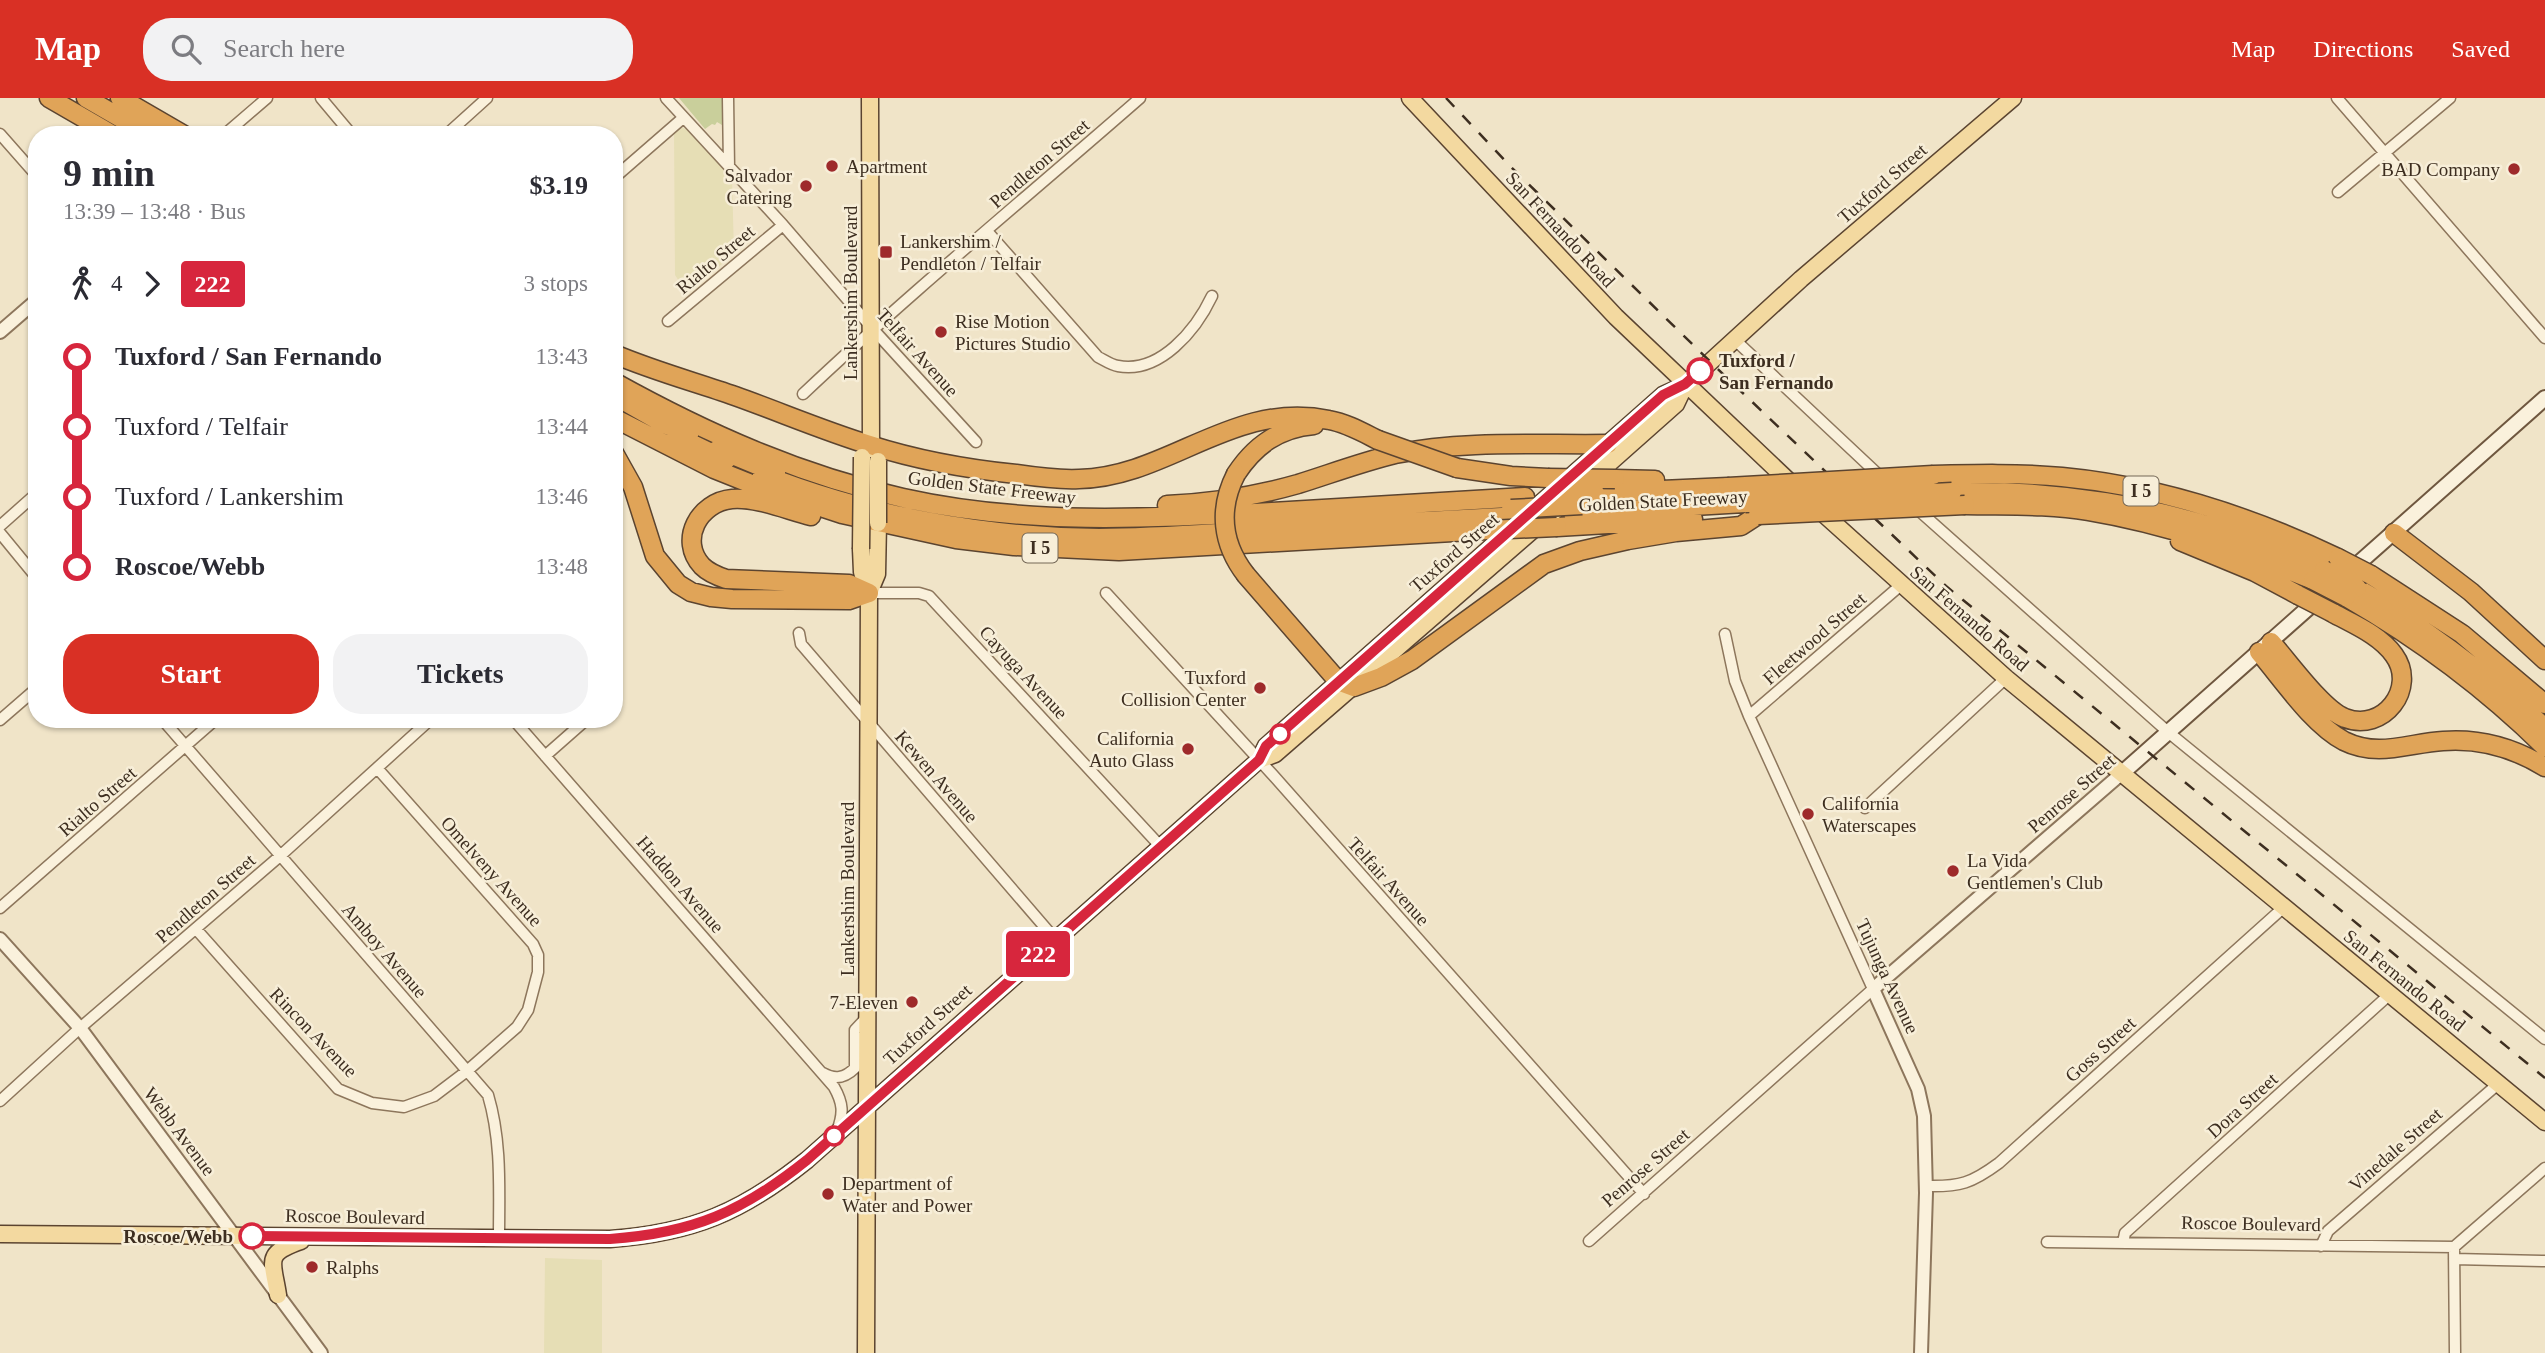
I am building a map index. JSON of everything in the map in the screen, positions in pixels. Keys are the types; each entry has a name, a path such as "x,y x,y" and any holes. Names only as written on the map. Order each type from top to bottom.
{"highway":[{"path":"49,98 97,126"},
{"path":"86,98 134,126"},
{"path":"99,98 147,126"},
{"path":"120,98 168,126"},
{"path":"623,359 870,455 982,471 1079,480 1125,472 1145,466 1233,427 1261,419 1287,417 1329,420 1345,424 1378,440"},
{"name":"Golden State Freeway","path":"623,387 730,442 787,464 871,490 962,508 1023,516 1112,519 1525,497 1584,503 1707,487 1742,501 2051,507 2089,511 2326,569 2359,586 2426,608 2462,634 2545,704"},
{"path":"623,401 740,459 784,476 891,505 969,521 1056,530 1126,530 1506,513"},
{"path":"623,407 730,462 797,488 903,515 975,528 1045,536 1100,538 1506,513 1584,503 1742,501 1943,484 2126,506 2184,519 2256,541 2326,569"},
{"name":"Golden State Freeway","path":"623,423 714,469 814,506 869,521 956,540 1119,551 1557,527 1742,501 1943,484 2024,474 2111,485 2177,499 2225,513 2306,543 2326,569 2359,586 2390,623 2447,661 2515,717 2545,747"},
{"path":"1707,487 1651,479 1511,476 1457,468 1331,425 1301,426 1284,431 1264,442 1246,458 1226,499 1224,526 1231,552 1246,575 1346,684 1381,677 1412,660 1544,564 1580,551 1628,541 1676,532 1741,526 1742,501"},
{"path":"962,508 1007,503 1082,508 1187,504 1251,495 1295,485 1395,454 1486,445 1608,444"},
{"path":"623,469 633,487 655,556 678,584 691,592 732,599 849,600 869,593"},
{"path":"869,521 844,525 734,499 721,501 699,515 691,541 701,566 726,579 849,584 869,593"},
{"path":"2149,524 2188,545 2255,572 2374,636 2398,661 2401,689 2393,705 2381,716 2372,720 2354,721 2344,718 2334,712 2265,647"},
{"path":"2394,533 2470,592 2545,660"},
{"path":"2359,586 2423,620 2472,656 2545,720"},
{"path":"2359,586 2450,647 2505,691 2545,728"},
{"path":"2265,647 2314,716 2343,740 2378,750 2442,741 2476,742 2510,749 2545,767"}],"main road":[{"name":"Lankershim Boulevard","path":"866,1353 869,593 862,572 869,551 872,328 870,98"},
{"name":"San Fernando Road","path":"1410,98 1600,301 1901,585 2006,678 2121,774 2545,1122"},
{"name":"Tuxford Street","path":"1346,684 1418,611 1663,395 1685,384 2013,98"},
{"name":"Tuxford Street","path":"667,1233 717,1217 765,1192 799,1167 1055,939 1162,848 1259,760 1266,746 1404,643 1676,404 1685,384"},
{"name":"Penrose Street","path":"2121,774 2545,398"},
{"path":"1404,643 1406,634 1420,621 1418,611"},
{"name":"Roscoe Boulevard","path":"0,1234 610,1239 667,1233"},
{"path":"278,1294 273,1263 276,1251 313,1236"}],"street":[{"path":"235,126 267,98"},
{"path":"321,98 344,126"},
{"path":"456,126 487,98"},
{"name":"Telfair Avenue","path":"666,98 976,442"},
{"path":"728,98 729,167"},
{"name":"Pendleton Street","path":"803,394 872,328 1140,98"},
{"path":"2337,98 2545,338"},
{"path":"2338,192 2450,98"},
{"path":"623,170 683,118"},
{"path":"0,134 28,166"},
{"name":"Rialto Street","path":"668,321 783,225"},
{"path":"987,232 1098,357 1117,366 1139,366 1157,359 1184,338 1202,318 1212,296"},
{"path":"0,332 28,308"},
{"path":"1734,339 1862,460 2168,732 2545,1039"},
{"path":"0,526 28,502"},
{"path":"0,533 28,567"},
{"name":"Fleetwood Street","path":"1749,716 1901,585"},
{"name":"Cayuga Avenue","path":"869,593 919,593 929,596 1162,848"},
{"name":"Telfair Avenue","path":"1106,593 1259,760 1644,1194"},
{"name":"Kewen Avenue","path":"799,633 801,644 1055,939"},
{"name":"Tujunga Avenue","path":"1725,634 1735,681 1749,716 1918,1089 1924,1116 1927,1186 1921,1353"},
{"path":"1865,808 2006,678"},
{"path":"0,720 28,696"},
{"name":"Amboy Avenue","path":"171,728 488,1095 495,1119 499,1162 499,1238"},
{"name":"Rialto Street","path":"0,908 206,728"},
{"name":"Pendleton Street","path":"0,1101 80,1028 280,856 421,728"},
{"name":"Haddon Avenue","path":"521,728 834,1087 843,1115 836,1135"},
{"path":"545,755 576,728"},
{"name":"Omelveny Avenue","path":"377,768 533,944 538,955 538,972 524,1017 517,1027 467,1071"},
{"name":"Penrose Street","path":"1589,1241 2121,774"},
{"name":"Goss Street","path":"1927,1186 1962,1185 1978,1178 1999,1163 2284,907"},
{"name":"Rincon Avenue","path":"196,929 338,1089 372,1103 404,1107 434,1096 467,1071"},
{"name":"Webb Avenue","path":"0,939 80,1028 321,1353"},
{"name":"Dora Street","path":"2123,1243 2125,1233 2389,995"},
{"path":"822,1072 836,1078 855,1068 855,1030 868,1016"},
{"name":"Vinedale Street","path":"2321,1246 2328,1231 2498,1084"},
{"path":"2455,1353 2454,1247 2545,1168"},
{"name":"Roscoe Boulevard","path":"2047,1241 2454,1247"},
{"path":"2454,1259 2545,1261"}],"shaded area":[{"path":"681,127 732,177 734,254 687,293 675,275 674,132"},
{"path":"545,1258 602,1260 602,1353 544,1353"}],"green space":[{"path":"679,98 722,98 722,125 717,122 705,129"}],"railway":[{"path":"1446,98 1511,167 1727,378 1946,586 2545,1078"}],"bus line":[{"name":"222","path":"252,1236 610,1239 649,1236 690,1227 717,1217 765,1192 807,1160 1017,972 1162,848 1259,760 1266,746 1663,395 1685,384 1700,371"}],"place":[{"name":"Apartment","path":"832,166"},
{"name":"BAD Company","path":"2514,169"},
{"name":"Salvador Catering","path":"806,186"},
{"name":"Lankershim / Pendleton / Telfair","path":"886,252"},
{"name":"Rise Motion Pictures Studio","path":"941,332"},
{"name":"Tuxford / San Fernando","path":"1700,371"},
{"name":"Tuxford Collision Center","path":"1260,688"},
{"name":"California Auto Glass","path":"1188,749"},
{"name":"California Waterscapes","path":"1808,814"},
{"name":"La Vida Gentlemen's Club","path":"1953,871"},
{"name":"7-Eleven","path":"912,1002"},
{"name":"Department of Water and Power","path":"828,1194"},
{"name":"Roscoe/Webb","path":"252,1236"},
{"name":"Ralphs","path":"312,1267"}]}
